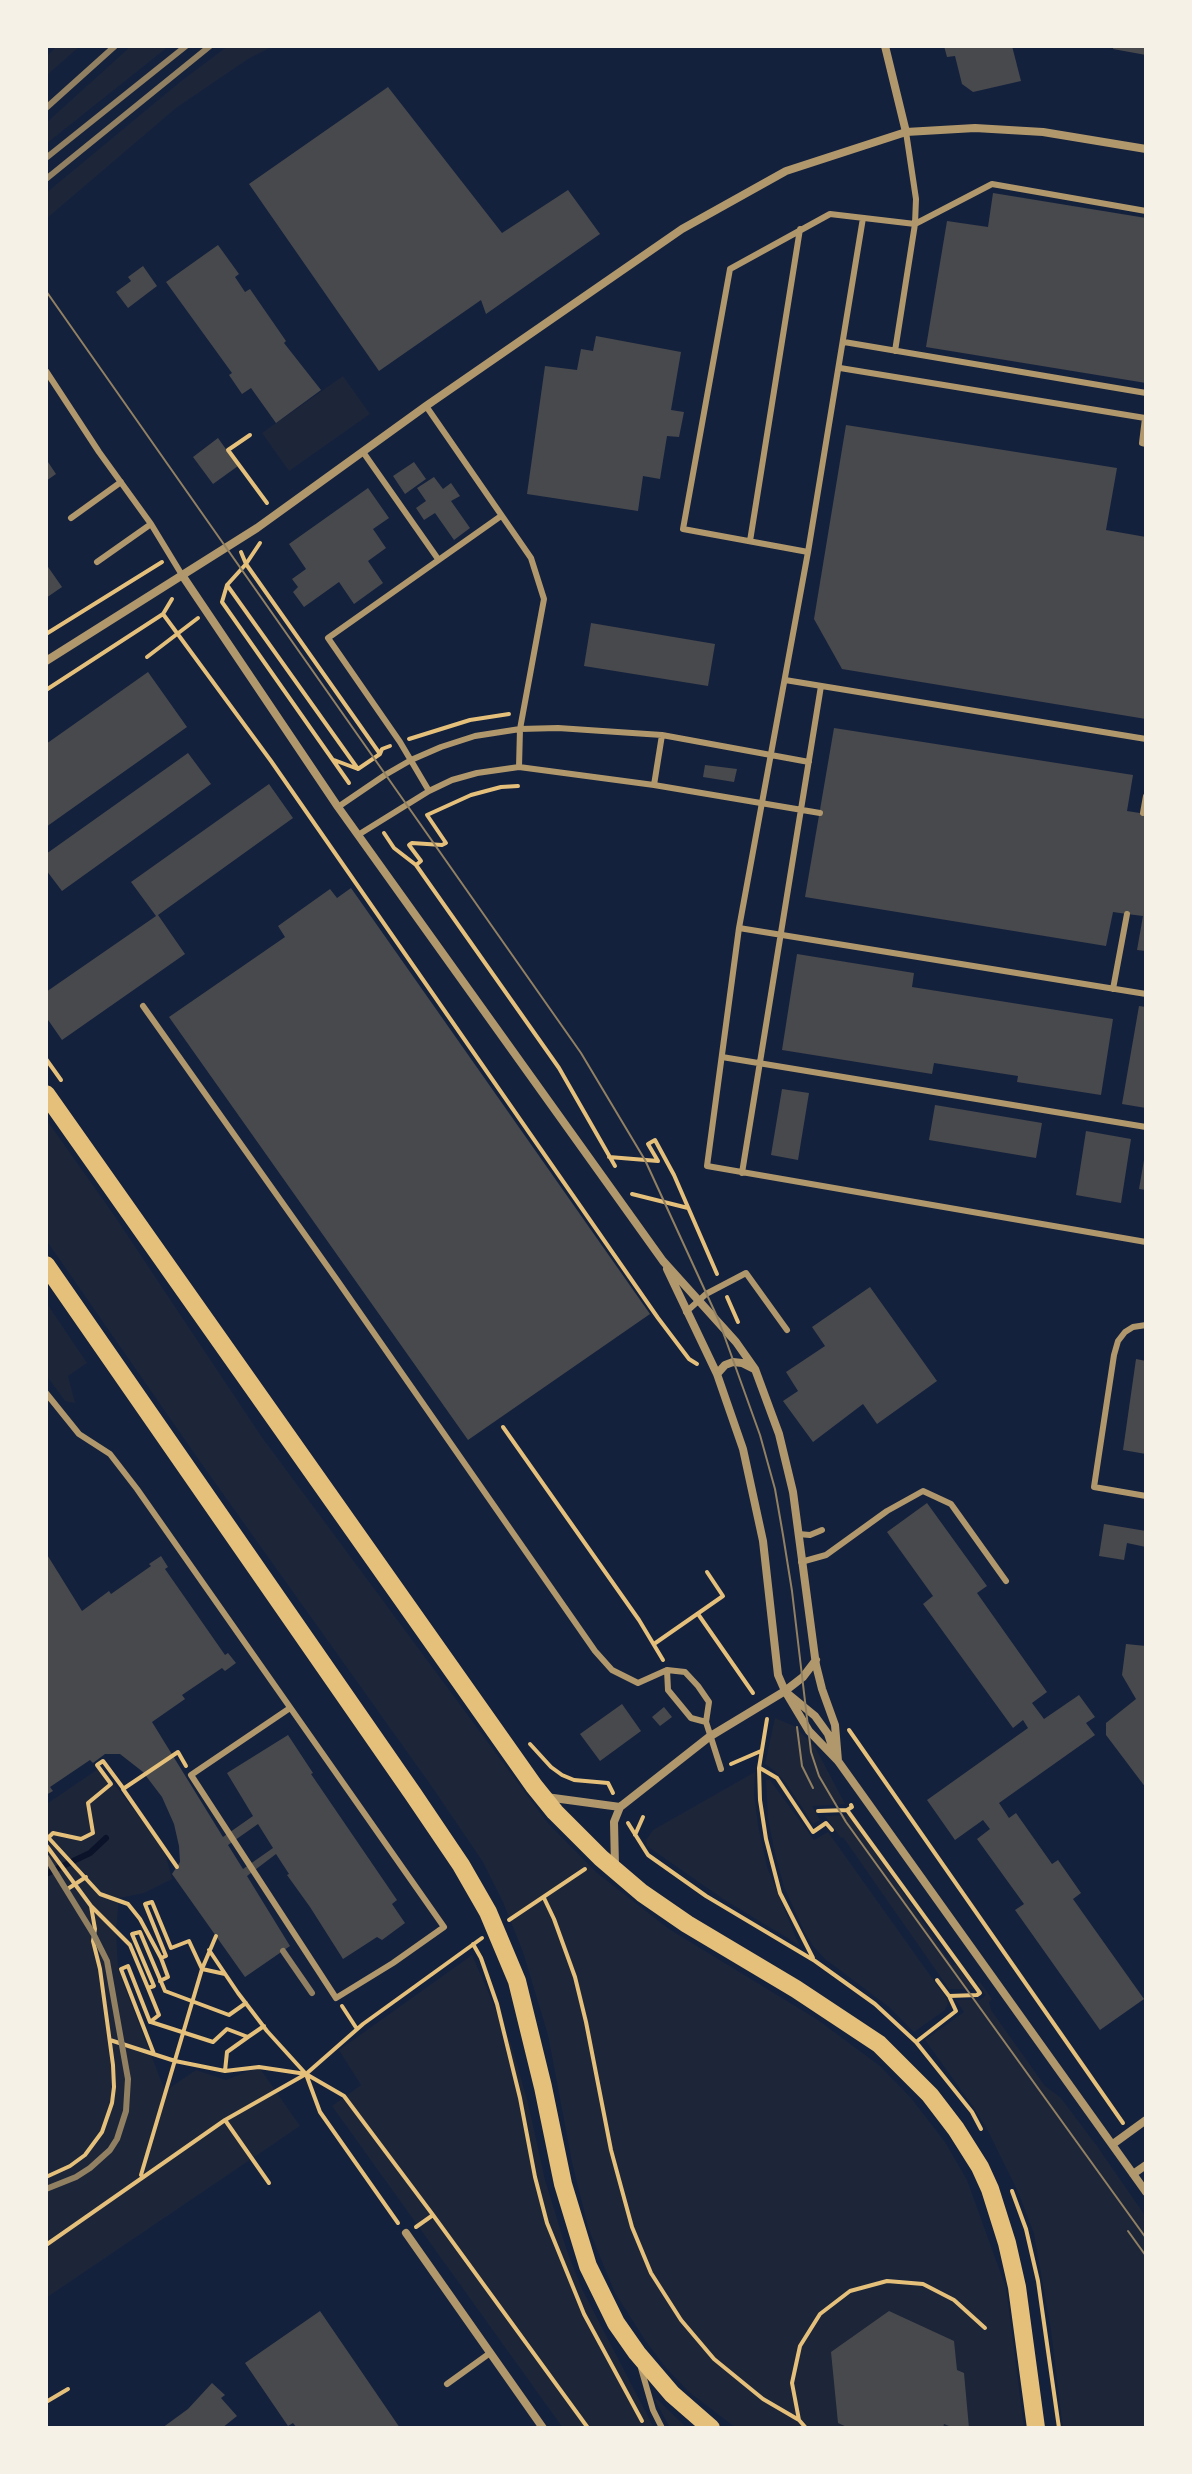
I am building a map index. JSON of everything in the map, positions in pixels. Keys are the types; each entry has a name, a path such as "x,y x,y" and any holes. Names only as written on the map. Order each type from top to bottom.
{"main road":[{"path":"46,1094 542,1797 608,1864 642,1893 879,2044 930,2095 980,2167 990,2189 1017,2287 1036,2428"},
{"path":"46,1265 461,1865 496,1929 517,1981 563,2184 580,2243 600,2293 637,2353 672,2394 711,2428"}],"street":[{"path":"885,46 906,132"},
{"path":"46,661 275,515 682,229 786,171 906,132 975,128 1043,132 1146,149"},
{"path":"182,575 338,807 663,1261 736,1342 755,1369 779,1434 793,1492 816,1659 822,1689 835,1725 838,1761"},
{"path":"663,1261 717,1374 743,1449 763,1541 778,1675 785,1691 809,1731 838,1761 1146,2192"},
{"path":"717,1374 733,1362 755,1369"},
{"path":"608,1864 614,1822 620,1807 709,1737 785,1691 803,1677 816,1659"},
{"path":"785,1691 815,1716 828,1734 838,1761"},
{"path":"542,1797 620,1807"},
{"path":"1113,2144 1146,2120"},
{"path":"1133,2174 1146,2165"},
{"path":"406,2233 543,2428"}],"lane":[{"path":"895,351 915,224 915,189 906,132"},
{"path":"808,552 683,529 730,269 830,214 915,224 992,184 1146,211"},
{"path":"863,218 808,552 739,928 707,1166 1146,1242"},
{"path":"750,541 800,229"},
{"path":"844,342 1146,393"},
{"path":"840,368 1145,418 1142,443 1146,444"},
{"path":"46,371 151,524 182,575"},
{"path":"426,406 531,558 544,599 520,729 519,767"},
{"path":"363,452 438,559"},
{"path":"71,518 121,482"},
{"path":"429,791 400,742 328,638 501,516"},
{"path":"97,562 151,524"},
{"path":"785,680 1146,739"},
{"path":"742,1173 821,686"},
{"path":"338,807 411,760 441,747 475,736 520,729 558,728 662,735 809,762"},
{"path":"654,785 662,735"},
{"path":"358,835 452,780 519,767 654,785 820,813"},
{"path":"1143,813 1146,796"},
{"path":"1113,989 1127,914"},
{"path":"739,928 1146,994"},
{"path":"143,1006 595,1651 612,1670 638,1683 667,1670 685,1672 698,1686 709,1702 706,1722 721,1769"},
{"path":"722,1057 1146,1127"},
{"path":"686,1312 699,1299 746,1273 787,1330"},
{"path":"1146,1325 1133,1327 1118,1341 1094,1487 1146,1496"},
{"path":"46,1393 79,1434 110,1454 290,1708 444,1927 336,1998 191,1775 290,1708"},
{"path":"801,1562 826,1555 887,1511 923,1491 951,1504 1006,1581"},
{"path":"798,1534 810,1535 822,1530"},
{"path":"667,1670 668,1690 691,1718 706,1722"},
{"path":"447,2384 490,2353"},
{"path":"637,2353 646,2391 662,2428"}],"path":[{"path":"250,435 228,450 275,515"},
{"path":"46,634 171,556"},
{"path":"357,794 222,602 227,585 246,564 380,754"},
{"path":"46,690 163,614 171,604 182,575"},
{"path":"227,585 358,769"},
{"path":"163,614 271,761 658,1318 689,1359 717,1374"},
{"path":"147,657 177,633"},
{"path":"358,769 380,754 382,749 400,742 470,720 524,712"},
{"path":"332,759 358,769"},
{"path":"416,865 421,861 409,845 446,843 427,815 471,795 518,786"},
{"path":"377,824 394,848 416,865 559,1068 617,1170"},
{"path":"46,1059 62,1083"},
{"path":"609,1157 658,1161 648,1144 655,1140 739,1325"},
{"path":"625,1182 633,1195 688,1208"},
{"path":"503,1427 654,1644 667,1670"},
{"path":"654,1644 723,1596 707,1572"},
{"path":"643,1817 635,1836 648,1855 706,1896 815,1961 780,1893 766,1839 759,1768 768,1720 761,1705 698,1614"},
{"path":"842,1720 1130,2132"},
{"path":"529,1742 562,1775 574,1780 608,1783 620,1807"},
{"path":"721,1769 744,1756 761,1751"},
{"path":"123,1789 178,1752 191,1775"},
{"path":"160,1981 168,1977 140,1919 128,1904 100,1894 48,1836 53,1833 81,1839 93,1833 87,1812 88,1803 111,1784 97,1765 103,1761 177,1867"},
{"path":"759,1768 777,1778 813,1832 826,1823"},
{"path":"832,1830 818,1811 847,1810"},
{"path":"853,1817 980,1993 949,1996"},
{"path":"46,1845 91,1906 130,1945 159,2015 150,2022"},
{"path":"46,2245 225,2120 306,2074 368,2021 496,1929 544,1897 608,1864"},
{"path":"66,1890 86,1877"},
{"path":"544,1897 575,1977 611,2150 632,2227 651,2273 681,2320 714,2359 763,2399 799,2420 806,2428"},
{"path":"161,1958 166,1956 145,1904 152,1902 171,1948 189,1941 202,1969"},
{"path":"46,2177 85,2155 102,2132 114,2087 100,1969 93,1941 95,1929 91,1906"},
{"path":"148,1988 154,1986 132,1934 140,1932 165,1991 229,2015 246,2003"},
{"path":"140,2177 202,1969 216,1936"},
{"path":"209,1950 282,2050 306,2074 344,2096 588,2428"},
{"path":"150,2022 128,1966 121,1969 154,2054"},
{"path":"202,1969 225,1974"},
{"path":"916,2042 956,2011 937,1980"},
{"path":"336,1998 358,2029"},
{"path":"150,2022 213,2042 227,2029 248,2037"},
{"path":"225,2071 227,2052 264,2026"},
{"path":"110,2040 175,2061 225,2071 259,2067 306,2074"},
{"path":"306,2074 320,2112 406,2233"},
{"path":"225,2120 269,2183"},
{"path":"799,2420 792,2383 800,2346 820,2314 850,2291 887,2281 923,2284 954,2300 985,2328"},
{"path":"46,2402 68,2389"}],"shaded area":[{"path":"57,46 80,46 46,76 46,57"},
{"path":"131,46 169,46 46,144 46,123"},
{"path":"228,46 273,46 248,59 176,108 46,219 46,193"},
{"path":"343,376 370,414 289,471 262,433"},
{"path":"46,1119 261,1436 547,1822 597,1873 669,1929 818,2020 880,2066 911,2098 945,2142 967,2180 1006,2288 1024,2428 736,2428 689,2392 645,2340 615,2293 589,2230 572,2162 548,2035 523,1952 503,1902 483,1862 430,1784 46,1240"},
{"path":"46,1302 87,1363 68,1376 75,1403 65,1401 46,1375"},
{"path":"775,1718 794,1726 815,1747 845,1804 812,1806 820,1820 813,1824 786,1783 765,1764"},
{"path":"101,1767 164,1849 172,1879 144,1893 119,1898 116,1930 118,1970 165,2091 196,2070 226,2080 259,2067 300,2126 46,2298 46,1801 48,1803"},
{"path":"755,1772 754,1794 767,1867 799,1945 723,1899 647,1846 646,1840 653,1830"},
{"path":"766,1780 770,1780 814,1840 828,1832 947,1999 945,2010 914,2032 889,2007 825,1959 804,1931 784,1887 774,1849"},
{"path":"850,1815 953,1966 956,1964 974,1989 949,1989 825,1816"},
{"path":"472,1955 511,2044 545,2180 567,2251 582,2289 654,2428 563,2428 332,2106 361,2085 339,2050"},
{"path":"980,1982 992,1999 989,2002 991,2010 1045,2086 1060,2097 1097,2146 1146,2217 1146,2428 1063,2428 1051,2330 1034,2234 1019,2194 987,2129 925,2040 964,2012 956,2000 980,2000 986,1995 978,1984"},
{"path":"657,2399 687,2428 670,2428"}],"building":[{"path":"944,46 1012,46 1021,81 973,92 962,84 955,56 947,57"},
{"path":"1114,46 1146,46 1146,55 1113,49"},
{"path":"388,87 502,233 568,190 600,234 486,314 481,300 379,371 249,184"},
{"path":"993,193 1146,218 1146,383 926,347 947,221 988,227"},
{"path":"218,245 239,274 235,277 245,292 250,289 286,341 284,343 321,390 276,423 251,388 242,394 229,375 232,373 166,282"},
{"path":"143,266 157,286 128,308 116,292 131,281 128,277"},
{"path":"596,336 681,352 671,410 684,412 679,437 667,436 660,479 643,476 638,511 527,494 545,366 577,370 581,349 593,351"},
{"path":"846,425 1117,468 1106,530 1146,537 1146,719 842,669 814,619"},
{"path":"218,438 238,466 213,484 193,457"},
{"path":"46,459 56,474 46,481"},
{"path":"414,462 426,479 405,494 393,476"},
{"path":"434,477 443,489 451,483 460,496 451,501 470,528 454,540 435,513 424,520 416,508 426,501 417,488"},
{"path":"368,488 389,518 373,529 386,548 368,561 383,583 354,604 339,582 304,607 293,592 298,587 292,579 306,569 289,544"},
{"path":"46,564 62,587 46,598"},
{"path":"591,623 715,644 708,686 584,666"},
{"path":"148,672 187,727 46,827 46,744"},
{"path":"834,728 1133,775 1127,811 1146,814 1146,951 1137,950 1143,916 1113,912 1106,946 805,897"},
{"path":"188,753 211,784 62,891 46,870 46,854"},
{"path":"705,765 737,769 734,782 703,777"},
{"path":"269,784 293,818 158,915 185,954 62,1040 46,1017 46,992 156,916 131,882"},
{"path":"351,888 650,1314 468,1440 169,1017 285,937 278,926 330,889 337,898"},
{"path":"797,954 914,973 912,987 1113,1019 1101,1095 1017,1082 1018,1076 934,1063 932,1074 782,1050"},
{"path":"1139,1006 1146,1007 1146,1108 1122,1104"},
{"path":"782,1089 809,1093 798,1160 771,1155"},
{"path":"935,1105 1042,1123 1036,1158 929,1140"},
{"path":"1086,1131 1131,1139 1121,1203 1076,1195"},
{"path":"1146,1160 1146,1190 1139,1189"},
{"path":"870,1287 937,1381 877,1424 863,1404 813,1442 783,1401 798,1391 786,1372 825,1346 812,1327"},
{"path":"1136,1359 1146,1361 1146,1454 1123,1450"},
{"path":"927,1503 987,1586 977,1593 1047,1692 1032,1703 1044,1719 1079,1695 1095,1717 1086,1723 1095,1735 999,1803 1009,1818 1016,1813 1052,1864 1058,1860 1081,1893 1073,1899 1144,1999 1100,2030 1015,1910 1024,1904 977,1839 990,1829 983,1820 955,1840 927,1800 1028,1728 1023,1720 1013,1728 923,1604 933,1596 887,1532"},
{"path":"1104,1524 1146,1531 1146,1547 1127,1543 1124,1560 1099,1556"},
{"path":"46,1553 82,1611 109,1591 111,1594 161,1556 168,1567 165,1569 225,1655 228,1653 236,1663 225,1671 222,1668 182,1695 185,1699 152,1722 223,1837 253,1816 227,1773 288,1735 397,1900 392,1904 405,1923 382,1940 377,1937 343,1959 276,1854 247,1876 290,1946 245,1977 172,1874 180,1862 174,1824 162,1797 143,1772 120,1754 105,1754 93,1763 90,1760 50,1787 53,1791 46,1795","holes":["258,1824 273,1848 243,1869 228,1845"]},
{"path":"1126,1644 1146,1646 1146,1788 1106,1735 1106,1723 1136,1699 1122,1675"},
{"path":"622,1704 641,1731 600,1761 580,1734"},
{"path":"664,1707 672,1717 660,1726 652,1717"},
{"path":"320,2311 400,2428 297,2428 293,2423 288,2426 245,2363"},
{"path":"889,2311 954,2341 957,2370 964,2373 969,2428 944,2424 943,2428 849,2428 838,2423 831,2352"},
{"path":"212,2383 225,2395 221,2398 237,2416 222,2428 162,2428 188,2409"}],"waterway":[{"path":"46,1874 90,1853 106,1838"}],"tram line":[{"path":"46,291 581,1053 645,1160 719,1321 760,1435 775,1489 783,1535 811,1752 819,1776 846,1822 1146,2238"},
{"path":"797,1727 802,1766 813,1788"},
{"path":"1128,2231 1146,2256"}],"railway":[{"path":"46,108 115,46"},
{"path":"46,158 186,46"},
{"path":"46,179 210,46"},
{"path":"46,1857 107,1961 128,2079 126,2111 110,2150 76,2177 46,2189"},
{"path":"283,1951 312,1993"}]}
